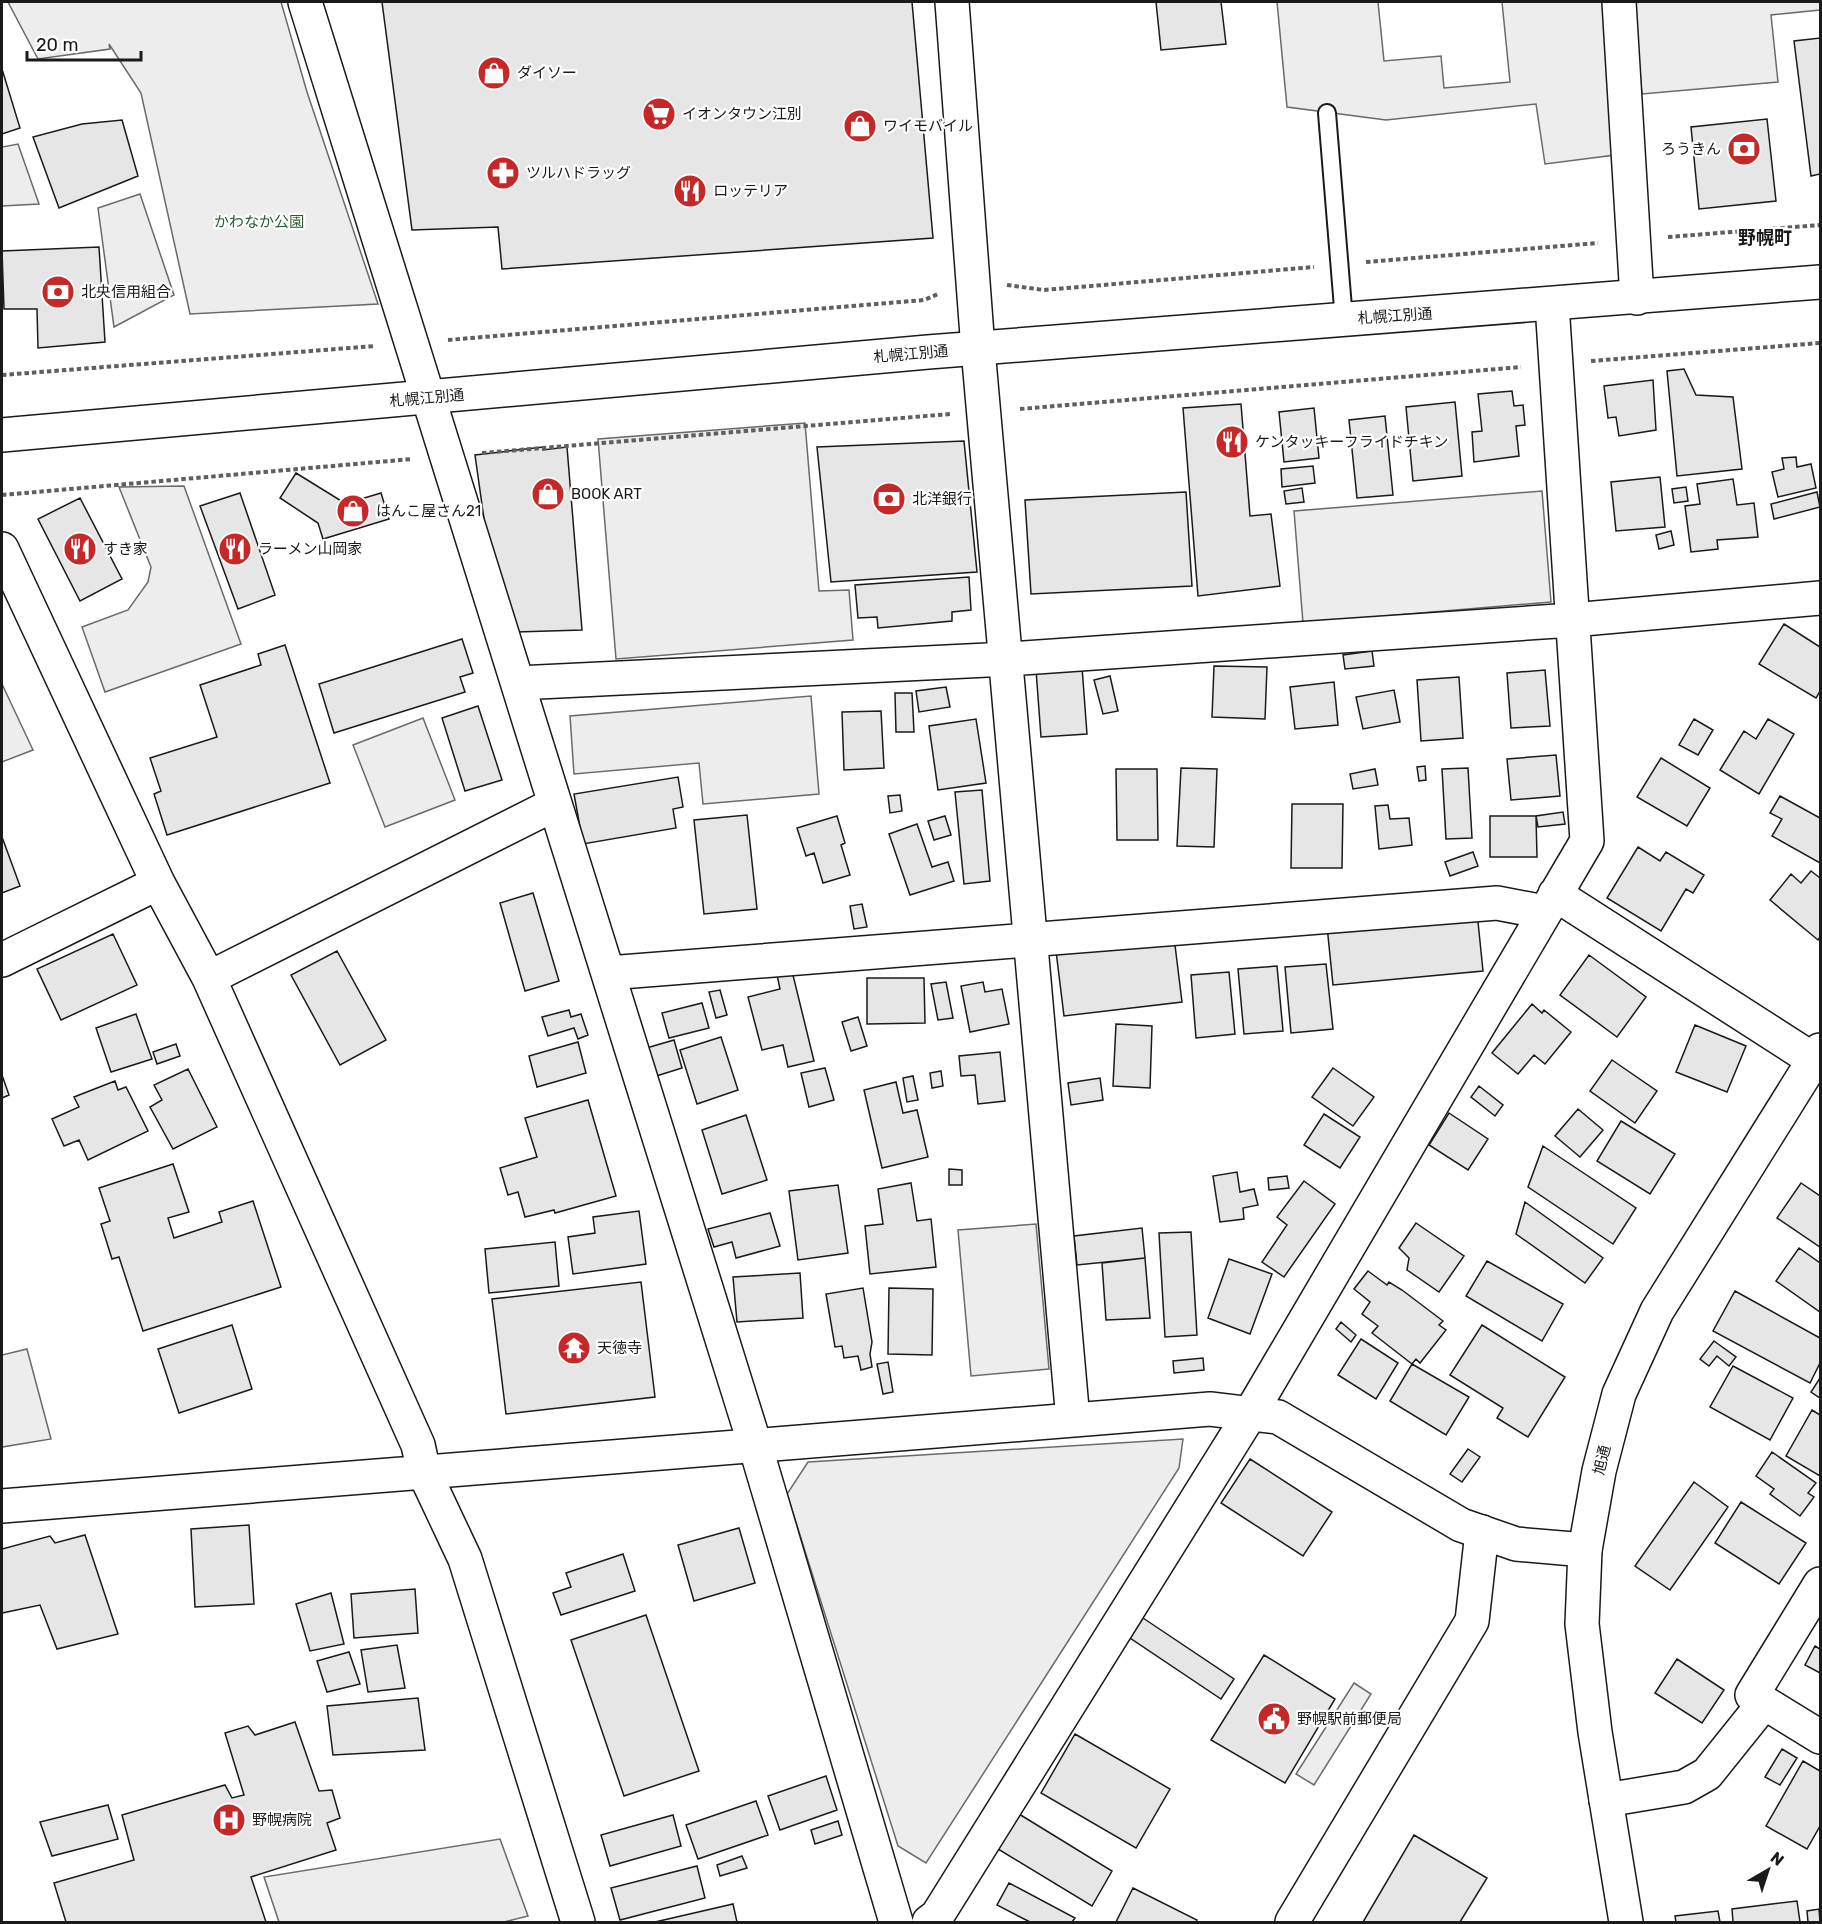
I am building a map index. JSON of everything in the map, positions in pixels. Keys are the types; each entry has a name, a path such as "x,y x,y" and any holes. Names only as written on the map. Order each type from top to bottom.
{"main road":[{"path":"305,2 755,1445 896,1923"},
{"path":"952,2 978,349 1008,659 1073,1420"},
{"path":"1619,2 1637,298"},
{"name":"札幌江別通","path":"2,435 978,349 1821,282"},
{"path":"929,1923 937,1916 1250,1414 1587,841 1552,304"},
{"path":"2,549 158,883 209,978 418,1445 424,1472 465,1559 578,1923"},
{"path":"518,683 1008,659 1572,620 1821,598"},
{"path":"209,978 555,804"},
{"path":"2,960 158,883"},
{"path":"608,973 1497,903 1550,903 1818,1058"},
{"name":"旭通","path":"1626,1923 1606,1800 1582,1624 1585,1550 1599,1471 1619,1394 1657,1311 1818,1058"},
{"path":"2,1506 1210,1409 1278,1417 1461,1525 1516,1544 1585,1550"},
{"path":"1292,1923 1472,1621 1482,1532"},
{"path":"1821,1584 1752,1695 1821,1737"},
{"path":"1606,1800 1684,1787 1707,1774 1764,1703"}],"lane":[{"path":"1327,113 1344,320"}],"path":[{"path":"2,375 924,300 954,287 975,285 997,284 1044,290 1821,225"},
{"path":"2,495 1821,343"}],"shaded area":[{"name":"かわなか公園","path":"8,2 281,2 307,92 378,304 190,314 141,93 109,44 110,49 38,59"},
{"path":"1277,2 1378,2 1384,61 1441,56 1444,88 1510,82 1502,2 1605,2 1615,155 1545,164 1536,104 1386,120 1287,107"},
{"path":"1633,2 1820,2 1820,10 1771,15 1778,82 1642,94"},
{"path":"18,144 39,204 2,206 2,147"},
{"path":"140,194 174,295 114,327 98,208"},
{"path":"805,423 819,591 849,590 853,640 616,659 598,439"},
{"path":"184,486 241,644 105,692 82,627 128,610 148,582 151,567 119,487"},
{"path":"1542,491 1551,602 1303,623 1294,511"},
{"path":"2,684 33,750 2,762"},
{"path":"811,696 819,794 703,804 699,763 574,774 570,716"},
{"path":"423,718 455,800 385,827 353,745"},
{"path":"1036,1224 1049,1369 971,1376 958,1230"},
{"path":"27,1349 51,1439 2,1447 2,1355"},
{"path":"1183,1439 1179,1468 926,1863 898,1846 787,1494 808,1462"},
{"path":"1354,1683 1371,1694 1314,1785 1296,1774"},
{"path":"500,1839 528,1916 504,1922 279,1922 264,1877"}],"building":[{"name":"イオンタウン江別","path":"382,2 912,2 933,238 502,269 498,227 412,230"},
{"path":"1156,2 1221,2 1226,44 1161,50"},
{"path":"1820,38 1820,174 1811,176 1794,41"},
{"path":"2,69 20,128 2,134"},
{"path":"1767,119 1776,201 1699,209 1691,127"},
{"path":"122,120 138,176 59,208 33,137 82,124"},
{"path":"99,247 105,342 38,348 37,309 4,309 2,251"},
{"path":"1684,369 1696,395 1733,397 1742,469 1677,476 1667,371"},
{"path":"1653,380 1656,430 1619,436 1616,417 1608,418 1604,386"},
{"path":"1512,391 1514,406 1523,405 1525,425 1516,426 1519,456 1474,462 1472,432 1482,431 1478,394"},
{"path":"1455,402 1462,476 1413,481 1406,407"},
{"path":"1241,404 1250,516 1271,514 1280,586 1198,596 1183,408"},
{"path":"1314,408 1319,458 1284,462 1279,412"},
{"path":"1385,416 1393,495 1357,498 1349,420"},
{"path":"964,441 977,572 831,582 817,447"},
{"path":"543,447 543,450 567,447 582,630 516,632 485,526 475,455"},
{"path":"1796,457 1797,467 1811,464 1816,488 1778,497 1772,472 1784,469 1782,458"},
{"path":"1313,466 1315,483 1282,487 1281,469"},
{"path":"296,473 343,502 341,505 381,493 389,519 323,539 318,523 280,498"},
{"path":"1660,477 1665,527 1616,531 1611,482"},
{"path":"1733,479 1737,505 1754,503 1758,537 1717,540 1718,549 1691,552 1685,506 1700,504 1697,484"},
{"path":"1686,487 1688,501 1674,503 1672,489"},
{"path":"1302,488 1304,502 1286,504 1284,491"},
{"path":"1186,492 1192,586 1031,594 1025,500"},
{"path":"1817,492 1820,507 1774,519 1771,504"},
{"path":"240,493 275,595 238,609 200,506"},
{"name":"すき家","path":"80,498 122,579 80,601 38,519"},
{"path":"1671,531 1674,545 1659,549 1656,535"},
{"path":"969,577 971,610 952,612 952,621 878,628 877,617 858,618 855,585"},
{"path":"1784,624 1820,647 1820,691 1816,698 1759,664"},
{"path":"462,639 473,673 460,677 465,692 334,733 319,684"},
{"path":"285,645 330,783 167,835 154,794 161,791 150,758 217,737 200,685 261,665 258,654"},
{"path":"1372,651 1374,666 1345,669 1343,655"},
{"path":"1214,666 1267,667 1265,719 1212,717"},
{"path":"1082,667 1087,734 1041,737 1036,670"},
{"path":"1545,670 1550,726 1511,728 1507,673"},
{"path":"1110,676 1118,711 1103,714 1094,680"},
{"path":"1459,677 1463,738 1421,741 1417,680"},
{"path":"1334,682 1338,725 1295,729 1290,687"},
{"path":"946,687 950,707 919,712 916,691"},
{"path":"1394,690 1400,722 1363,729 1356,697"},
{"path":"895,693 912,693 914,732 896,732"},
{"path":"478,706 502,780 465,791 442,718"},
{"path":"881,711 884,768 844,770 842,712"},
{"path":"976,719 986,783 938,790 929,726"},
{"path":"1694,719 1713,730 1698,755 1679,745"},
{"path":"1768,719 1794,734 1759,794 1720,770 1744,731 1756,739"},
{"path":"1556,755 1560,796 1511,800 1507,759"},
{"path":"1661,758 1710,788 1687,826 1637,797"},
{"path":"1425,766 1426,780 1419,781 1417,767"},
{"path":"1181,768 1217,769 1214,847 1177,846"},
{"path":"1468,768 1472,838 1446,839 1442,769"},
{"path":"1116,769 1157,769 1158,840 1117,840"},
{"path":"1375,769 1378,785 1353,789 1350,774"},
{"path":"678,777 683,807 673,809 676,828 583,844 574,794"},
{"path":"982,790 990,881 964,884 955,792"},
{"path":"900,795 902,811 890,813 888,796"},
{"path":"1780,796 1820,818 1820,863 1772,836 1782,819 1770,813"},
{"path":"1292,804 1343,804 1342,868 1291,868"},
{"path":"1388,805 1390,819 1409,818 1412,845 1379,849 1375,806"},
{"path":"1563,812 1565,824 1538,827 1536,816"},
{"path":"747,815 757,909 704,914 694,820"},
{"path":"837,816 845,843 841,845 850,875 823,883 814,853 806,856 797,828"},
{"path":"945,816 951,835 934,840 928,821"},
{"path":"1490,816 1536,816 1537,857 1490,857"},
{"path":"917,824 932,867 948,862 954,881 910,895 889,834"},
{"path":"2,837 20,886 2,893"},
{"path":"1638,847 1660,861 1666,852 1704,875 1693,893 1686,889 1661,931 1607,898"},
{"path":"1473,852 1478,866 1450,876 1445,862"},
{"path":"1811,871 1820,878 1820,937 1818,940 1770,900 1791,874 1801,883"},
{"path":"533,893 559,981 525,991 500,903"},
{"path":"862,904 867,927 854,929 850,906"},
{"path":"1477,912 1483,971 1333,985 1327,926"},
{"path":"113,934 137,985 61,1020 37,969"},
{"path":"1174,937 1182,1002 1064,1016 1056,951"},
{"path":"337,951 386,1040 340,1065 291,975"},
{"path":"1589,955 1646,997 1617,1037 1560,995"},
{"path":"1326,964 1333,1029 1291,1033 1285,967"},
{"path":"1277,966 1283,1031 1244,1034 1238,969"},
{"path":"791,967 814,1061 788,1067 783,1045 762,1050 748,997 780,989 776,970"},
{"path":"1229,972 1235,1034 1196,1038 1191,975"},
{"path":"867,978 924,978 925,1023 867,1024"},
{"path":"946,982 953,1018 938,1020 931,984"},
{"path":"983,982 985,992 1002,989 1009,1024 970,1032 961,986"},
{"path":"720,990 727,1015 716,1018 709,992"},
{"path":"702,1003 709,1028 669,1038 662,1013"},
{"path":"1532,1004 1542,1013 1544,1010 1571,1032 1545,1064 1534,1055 1518,1074 1492,1053"},
{"path":"569,1010 571,1017 581,1014 588,1035 578,1039 574,1028 548,1036 542,1017"},
{"path":"136,1014 152,1059 111,1072 96,1028"},
{"path":"858,1017 867,1046 851,1051 842,1022"},
{"path":"1116,1024 1152,1026 1150,1088 1113,1086"},
{"path":"1695,1025 1746,1046 1727,1092 1676,1072"},
{"path":"721,1037 738,1090 697,1104 680,1050"},
{"path":"674,1040 682,1068 653,1077 643,1049"},
{"path":"578,1042 586,1073 537,1087 529,1056"},
{"path":"176,1044 180,1056 157,1064 153,1052"},
{"path":"1000,1052 1005,1101 978,1104 975,1075 961,1076 959,1056"},
{"path":"1612,1060 1657,1091 1635,1123 1590,1091"},
{"path":"825,1068 834,1100 809,1107 801,1073"},
{"path":"1333,1068 1374,1097 1353,1126 1312,1097"},
{"path":"188,1069 217,1127 173,1149 150,1107 162,1100 154,1085"},
{"path":"941,1071 943,1086 932,1088 930,1073"},
{"path":"2,1075 9,1095 2,1098"},
{"path":"913,1076 918,1100 907,1102 903,1078"},
{"path":"1100,1078 1103,1100 1071,1105 1068,1083"},
{"path":"115,1081 118,1090 126,1087 148,1131 88,1160 79,1140 64,1146 52,1119 79,1107 74,1097"},
{"path":"896,1082 903,1113 917,1110 928,1157 882,1168 864,1090"},
{"path":"1479,1086 1503,1105 1495,1116 1471,1097"},
{"path":"588,1100 616,1196 555,1213 554,1210 525,1217 518,1192 508,1195 500,1168 537,1157 525,1118"},
{"path":"1578,1109 1603,1130 1580,1157 1555,1136"},
{"path":"1449,1113 1488,1139 1468,1170 1429,1145"},
{"path":"1324,1114 1360,1137 1340,1168 1304,1145"},
{"path":"746,1115 767,1180 722,1194 702,1130"},
{"path":"1621,1121 1675,1154 1650,1194 1597,1161"},
{"path":"1543,1146 1636,1208 1613,1244 1528,1187"},
{"path":"173,1164 189,1212 168,1218 174,1238 222,1222 219,1212 253,1201 281,1287 143,1331 119,1257 112,1259 101,1224 110,1221 99,1188"},
{"path":"949,1169 962,1170 962,1185 949,1185"},
{"path":"1237,1172 1240,1192 1254,1189 1258,1205 1243,1208 1244,1219 1220,1222 1213,1176"},
{"path":"1287,1176 1289,1188 1269,1190 1268,1178"},
{"path":"1304,1181 1335,1204 1284,1277 1262,1262 1287,1225 1277,1217"},
{"path":"911,1183 917,1221 931,1219 936,1267 870,1274 865,1226 883,1224 878,1189"},
{"path":"1801,1183 1820,1196 1820,1247 1777,1218"},
{"path":"838,1185 848,1253 798,1260 789,1191"},
{"path":"1525,1202 1603,1258 1585,1283 1516,1234"},
{"path":"639,1211 646,1264 573,1274 568,1237 595,1233 593,1217"},
{"path":"770,1213 780,1246 736,1258 732,1242 714,1247 708,1229"},
{"path":"1416,1223 1464,1256 1439,1292 1407,1270 1409,1258 1399,1248"},
{"path":"1142,1228 1145,1258 1077,1265 1074,1236"},
{"path":"1191,1232 1197,1335 1165,1337 1159,1233"},
{"path":"555,1242 559,1286 489,1293 485,1249"},
{"path":"1799,1248 1820,1263 1820,1312 1776,1281"},
{"path":"1145,1258 1150,1318 1106,1320 1102,1263"},
{"path":"1229,1259 1272,1274 1250,1334 1208,1318"},
{"path":"1487,1261 1563,1304 1542,1341 1466,1296"},
{"path":"1368,1271 1387,1285 1389,1282 1402,1290 1443,1321 1439,1325 1446,1330 1420,1363 1416,1359 1412,1364 1372,1333 1378,1326 1362,1314 1370,1302 1354,1289"},
{"path":"800,1273 803,1318 737,1322 733,1277"},
{"name":"天徳寺","path":"641,1282 655,1397 506,1414 492,1299"},
{"path":"863,1288 872,1342 870,1354 872,1367 861,1370 858,1356 844,1358 842,1346 835,1347 826,1294"},
{"path":"889,1288 933,1289 932,1355 888,1354"},
{"path":"1735,1291 1820,1338 1820,1363 1810,1383 1713,1331"},
{"path":"1341,1322 1356,1335 1351,1342 1336,1329"},
{"path":"232,1325 252,1389 179,1413 158,1349"},
{"path":"1482,1325 1565,1377 1528,1437 1497,1418 1503,1408 1450,1375"},
{"path":"1361,1339 1398,1363 1376,1399 1338,1375"},
{"path":"1714,1341 1736,1357 1729,1366 1717,1356 1709,1366 1700,1359"},
{"path":"1203,1358 1204,1370 1174,1373 1173,1361"},
{"path":"888,1362 893,1392 883,1394 877,1364"},
{"path":"1412,1364 1469,1397 1446,1435 1390,1401"},
{"path":"1733,1366 1793,1398 1770,1440 1710,1407"},
{"path":"1820,1378 1820,1398 1811,1392"},
{"path":"1812,1410 1820,1415 1820,1476 1786,1456"},
{"path":"1468,1449 1480,1457 1462,1482 1450,1474"},
{"path":"1772,1452 1816,1483 1808,1493 1814,1497 1800,1516 1770,1494 1774,1489 1756,1476"},
{"path":"1250,1459 1332,1512 1303,1556 1221,1503"},
{"path":"1694,1482 1728,1507 1670,1590 1635,1566"},
{"path":"1741,1502 1806,1543 1779,1584 1715,1543"},
{"path":"249,1525 254,1604 195,1607 191,1529"},
{"path":"739,1528 755,1583 694,1601 678,1545"},
{"path":"85,1535 118,1634 57,1649 40,1605 2,1613 2,1549 50,1536 55,1543"},
{"path":"623,1554 635,1591 561,1615 553,1593 571,1587 566,1573"},
{"path":"415,1589 418,1633 354,1638 351,1594"},
{"path":"331,1593 344,1644 310,1651 296,1604"},
{"path":"646,1615 699,1771 624,1796 571,1640"},
{"path":"1143,1618 1234,1679 1221,1699 1130,1638"},
{"path":"397,1645 405,1688 368,1692 361,1650"},
{"path":"1815,1646 1820,1649 1820,1673 1805,1665"},
{"path":"349,1652 360,1684 327,1692 317,1661"},
{"path":"1264,1655 1335,1699 1285,1783 1211,1740"},
{"path":"1677,1659 1724,1690 1702,1723 1655,1693"},
{"path":"418,1698 425,1750 333,1755 327,1706"},
{"name":"野幌病院","path":"295,1722 319,1791 332,1790 340,1818 327,1823 336,1850 251,1877 266,1922 66,1922 54,1883 134,1860 122,1815 225,1785 232,1798 244,1795 225,1733 248,1726 255,1735"},
{"path":"1075,1734 1170,1789 1136,1848 1041,1793"},
{"path":"1782,1749 1797,1758 1780,1785 1765,1777"},
{"path":"1803,1761 1820,1771 1820,1826 1807,1849 1766,1826"},
{"path":"826,1776 837,1810 780,1830 768,1796"},
{"path":"756,1801 768,1835 698,1859 686,1825"},
{"path":"108,1805 118,1839 52,1856 40,1822"},
{"path":"1019,1814 1112,1871 1092,1906 998,1849"},
{"path":"673,1815 681,1846 610,1866 601,1835"},
{"path":"838,1821 842,1835 815,1844 811,1830"},
{"path":"1414,1835 1487,1878 1460,1922 1363,1922"},
{"path":"742,1856 747,1868 720,1876 717,1865"},
{"path":"697,1866 705,1898 620,1920 611,1888"},
{"path":"1009,1883 1075,1918 1072,1922 1030,1922 997,1905"},
{"path":"1133,1888 1197,1920 1196,1922 1116,1922"},
{"path":"1797,1901 1800,1922 1733,1922 1732,1909"},
{"path":"733,1904 737,1922 655,1922"},
{"path":"1819,1909 1820,1922 1808,1922 1807,1911"},
{"path":"1718,1911 1720,1922 1676,1922 1675,1916"}],"place":[{"name":"ダイソー","path":"494,73"},
{"name":"イオンタウン江別","path":"659,114"},
{"name":"ワイモバイル","path":"860,126"},
{"name":"ろうきん","path":"1744,149"},
{"name":"ツルハドラッグ","path":"503,173"},
{"name":"ロッテリア","path":"690,191"},
{"name":"北央信用組合","path":"58,292"},
{"name":"ケンタッキーフライドチキン","path":"1232,442"},
{"name":"BOOK ART","path":"548,494"},
{"name":"北洋銀行","path":"889,499"},
{"name":"はんこ屋さん21","path":"353,511"},
{"name":"すき家","path":"80,549"},
{"name":"ラーメン山岡家","path":"235,549"},
{"name":"天徳寺","path":"574,1348"},
{"name":"野幌駅前郵便局","path":"1274,1719"},
{"name":"野幌病院","path":"229,1820"}],"district":[{"name":"野幌町","path":"1765,238"}]}
